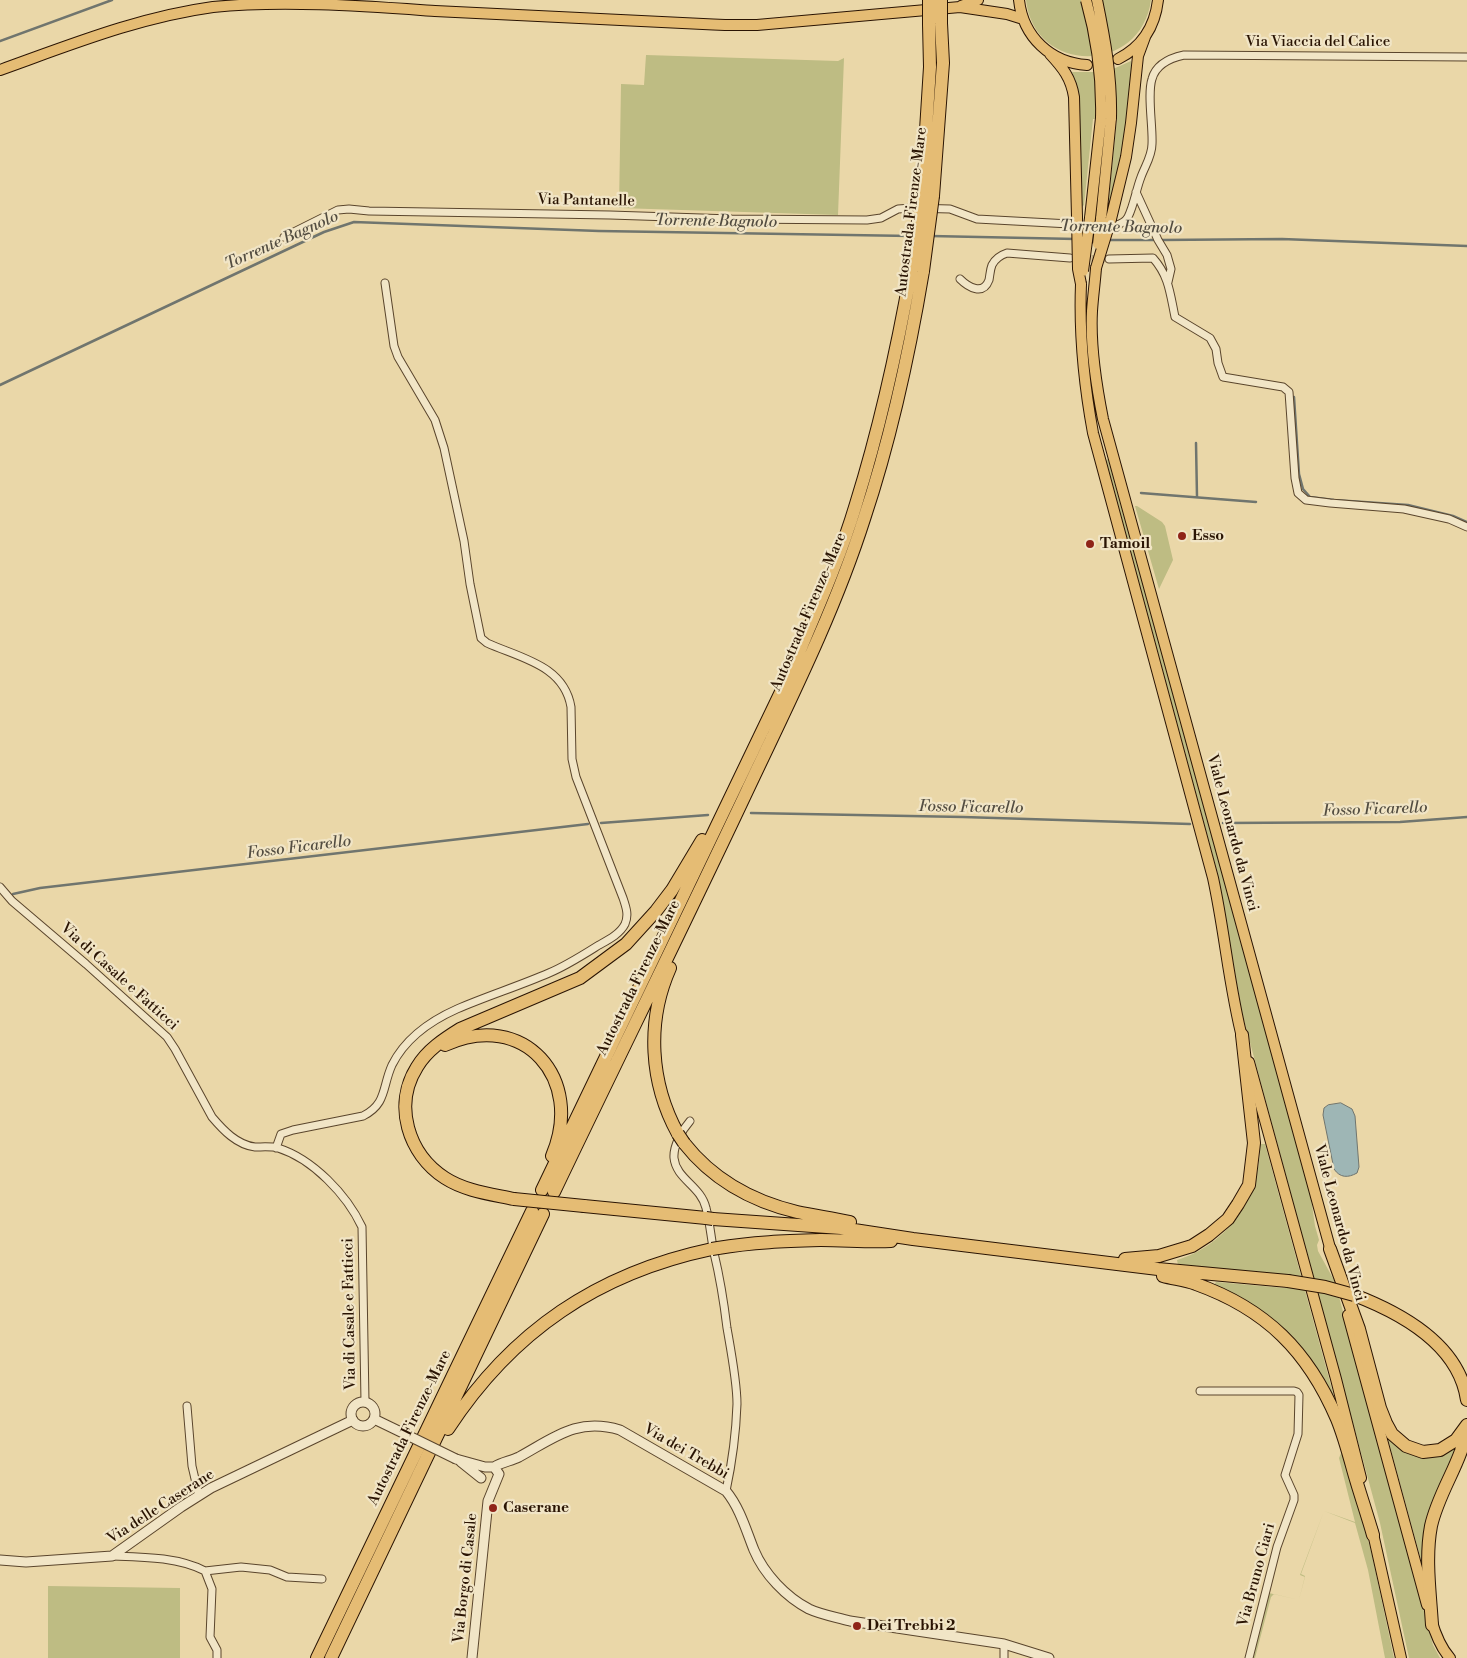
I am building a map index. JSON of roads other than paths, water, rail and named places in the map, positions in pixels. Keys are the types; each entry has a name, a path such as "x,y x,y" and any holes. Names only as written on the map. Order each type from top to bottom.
{"highway":[{"name":"Autostrada Firenze-Mare","path":"544,1191 703,884 814,651 861,530 887,445 910,347 917,271 943,63 929,0"},
{"name":"Autostrada Firenze-Mare","path":"935,23 941,0"},
{"name":"Autostrada Firenze-Mare","path":"544,1191 734,788 792,670 839,554 856,506 881,420 917,271"},
{"path":"734,788 721,802 688,866 672,890 626,944 580,978 460,1029 442,1041 416,1068 405,1099 407,1128 421,1157 432,1168 460,1186 477,1192 514,1199 763,1223 841,1228 1097,1262 1288,1281 1325,1287 1354,1295 1382,1307 1400,1316 1430,1338 1451,1360 1459,1374 1467,1400"},
{"path":"703,884 698,907 665,980 655,1033 654,1061 659,1087 668,1114 681,1139 713,1174 747,1196 782,1208 869,1226 913,1239"},
{"path":"424,1058 438,1048 454,1041 479,1035 518,1041 539,1056 552,1075 561,1098 561,1114 555,1148 544,1191"},
{"path":"1097,1262 1159,1256 1192,1246 1210,1235 1228,1219 1238,1204 1249,1185 1254,1143 1242,1035"},
{"name":"Autostrada Firenze-Mare","path":"317,1658 509,1258 534,1212 419,1475 331,1658"},
{"path":"419,1475 475,1389 506,1356 539,1326 588,1294 620,1278 671,1259 715,1249 755,1243 822,1240 870,1242 913,1239"},
{"path":"1330,1249 1359,1329 1380,1408 1392,1434 1406,1446 1423,1452 1440,1450 1456,1440 1467,1426"},
{"path":"1097,1262 1196,1283 1240,1304 1270,1324 1282,1335 1308,1364 1328,1399 1337,1419 1373,1535"},
{"path":"1432,1625 1429,1547 1432,1525 1446,1484 1461,1451 1467,1426"}],"main road":[{"path":"960,7 978,0"},
{"path":"1019,0 1022,19 1034,38 1068,76 1072,86 1074,97 1074,221 1081,284"},
{"name":"Viale Leonardo da Vinci","path":"1086,0 1094,31 1106,118"},
{"name":"Viale Leonardo da Vinci","path":"1096,0 1108,56 1111,85 1106,118 1104,220 1096,268 1092,310 1096,378 1103,419 1432,1625 1442,1647 1450,1658"},
{"path":"1104,220 1126,157 1138,56 1158,5 1164,0"},
{"path":"0,70 90,37 128,26 182,12 238,4 342,5 725,25 960,7 1007,14 1022,19"},
{"path":"1118,59 1132,50 1145,37"},
{"path":"1050,54 1068,62 1087,65"},
{"name":"Viale Leonardo da Vinci","path":"1104,220 1081,284 1080,314 1084,381 1093,433 1211,871 1222,926 1230,983 1242,1035 1359,1467 1401,1658"}],"street":[{"name":"Via Viaccia del Calice","path":"1136,192 1152,147 1150,89 1152,79 1161,65 1170,59 1184,55 1467,57"},
{"path":"1104,220 1126,220 1136,192"},
{"path":"1136,192 1167,255 1171,269 1168,282"},
{"name":"Via Pantanelle","path":"284,237 332,212 344,208 368,211 868,220 881,218 898,210 920,208 950,210 977,219 1074,221"},
{"path":"960,279 975,289 983,288 988,282 995,260 1007,253 1070,258"},
{"path":"1110,259 1153,258 1162,268 1168,282 1175,317 1210,338 1216,349 1223,377 1283,387 1289,392 1295,478 1298,493 1306,500 1404,508 1448,519 1467,527"},
{"path":"276,1148 281,1134 363,1116 372,1112 380,1101 392,1065 414,1036 425,1027 437,1018 456,1009 549,973 574,961 618,932 624,925 627,917 623,898 576,777 572,759 571,707 565,688 550,671 542,666 487,643 480,638 464,541 444,448 435,420 400,362 394,346 385,283"},
{"name":"Via di Casale e Fatticci","path":"0,887 14,903 86,964 167,1037 218,1125 240,1142 253,1146 276,1148 305,1161 346,1198 362,1227 365,1402"},
{"path":"690,1121 684,1128 674,1151 674,1162 680,1174 698,1191 703,1199 718,1267 737,1403 731,1464 726,1491"},
{"name":"Via Bruno Ciari","path":"1200,1391 1294,1391 1299,1395 1298,1434 1285,1475 1294,1500 1277,1546 1248,1658"},
{"path":"352,1420 351,1412 355,1406 358,1403 365,1402 374,1408 374,1419 456,1459 488,1484 497,1479 498,1472 490,1467 456,1459"},
{"path":"187,1406 192,1466 198,1496"},
{"name":"Via delle Caserane","path":"0,1560 26,1562 112,1556 198,1496 352,1420 357,1425 364,1426 370,1424 374,1419"},
{"name":"Via dei Trebbi","path":"490,1467 518,1458 551,1438 571,1430 592,1426 612,1428 643,1442 726,1491 738,1508 755,1553 766,1571 782,1589 810,1609 850,1621 1004,1644 1049,1658"},
{"name":"Via dei Trebbi","path":"497,1479 518,1458"},
{"path":"482,1480 482,1471 490,1467"},
{"name":"Via Borgo di Casale","path":"472,1658 488,1501 497,1479"},
{"name":"Via Borgo di Casale","path":"482,1480 488,1501"},
{"path":"112,1556 144,1557 183,1563 193,1565 205,1571 240,1567 270,1570 286,1577 322,1579"},
{"path":"205,1571 212,1589 210,1637 217,1650 217,1658"},
{"path":"1004,1644 1004,1658"}],"water":[{"path":"1341,1103 1352,1109 1355,1116 1359,1167 1357,1173 1350,1176 1342,1176 1334,1169 1323,1115 1324,1108 1328,1105"}],"waterway":[{"path":"0,41 112,0"},
{"name":"Torrente Bagnolo","path":"0,385 324,232 354,222 599,231 911,236"},
{"name":"Torrente Bagnolo","path":"931,236 1076,239"},
{"name":"Torrente Bagnolo","path":"1161,240 1282,239 1467,246"},
{"name":"Torrente Bagnolo","path":"1109,240 1156,240"},
{"path":"1294,397 1299,474 1303,489 1310,497 1408,505 1453,516 1467,522"},
{"path":"1196,443 1197,497"},
{"path":"1141,493 1256,502"},
{"name":"Fosso Ficarello","path":"751,813 1190,824"},
{"name":"Fosso Ficarello","path":"601,823 708,815"},
{"name":"Fosso Ficarello","path":"1223,823 1400,822 1467,817"},
{"name":"Fosso Ficarello","path":"13,894 40,888 588,824"}],"tunnel":[{"path":"1081,258 1109,259"}],"place":[{"name":"Esso","path":"1182,536"},
{"name":"Tamoil","path":"1090,544"},
{"name":"Caserane","path":"493,1508"},
{"name":"Dei Trebbi 2","path":"857,1626"}]}
